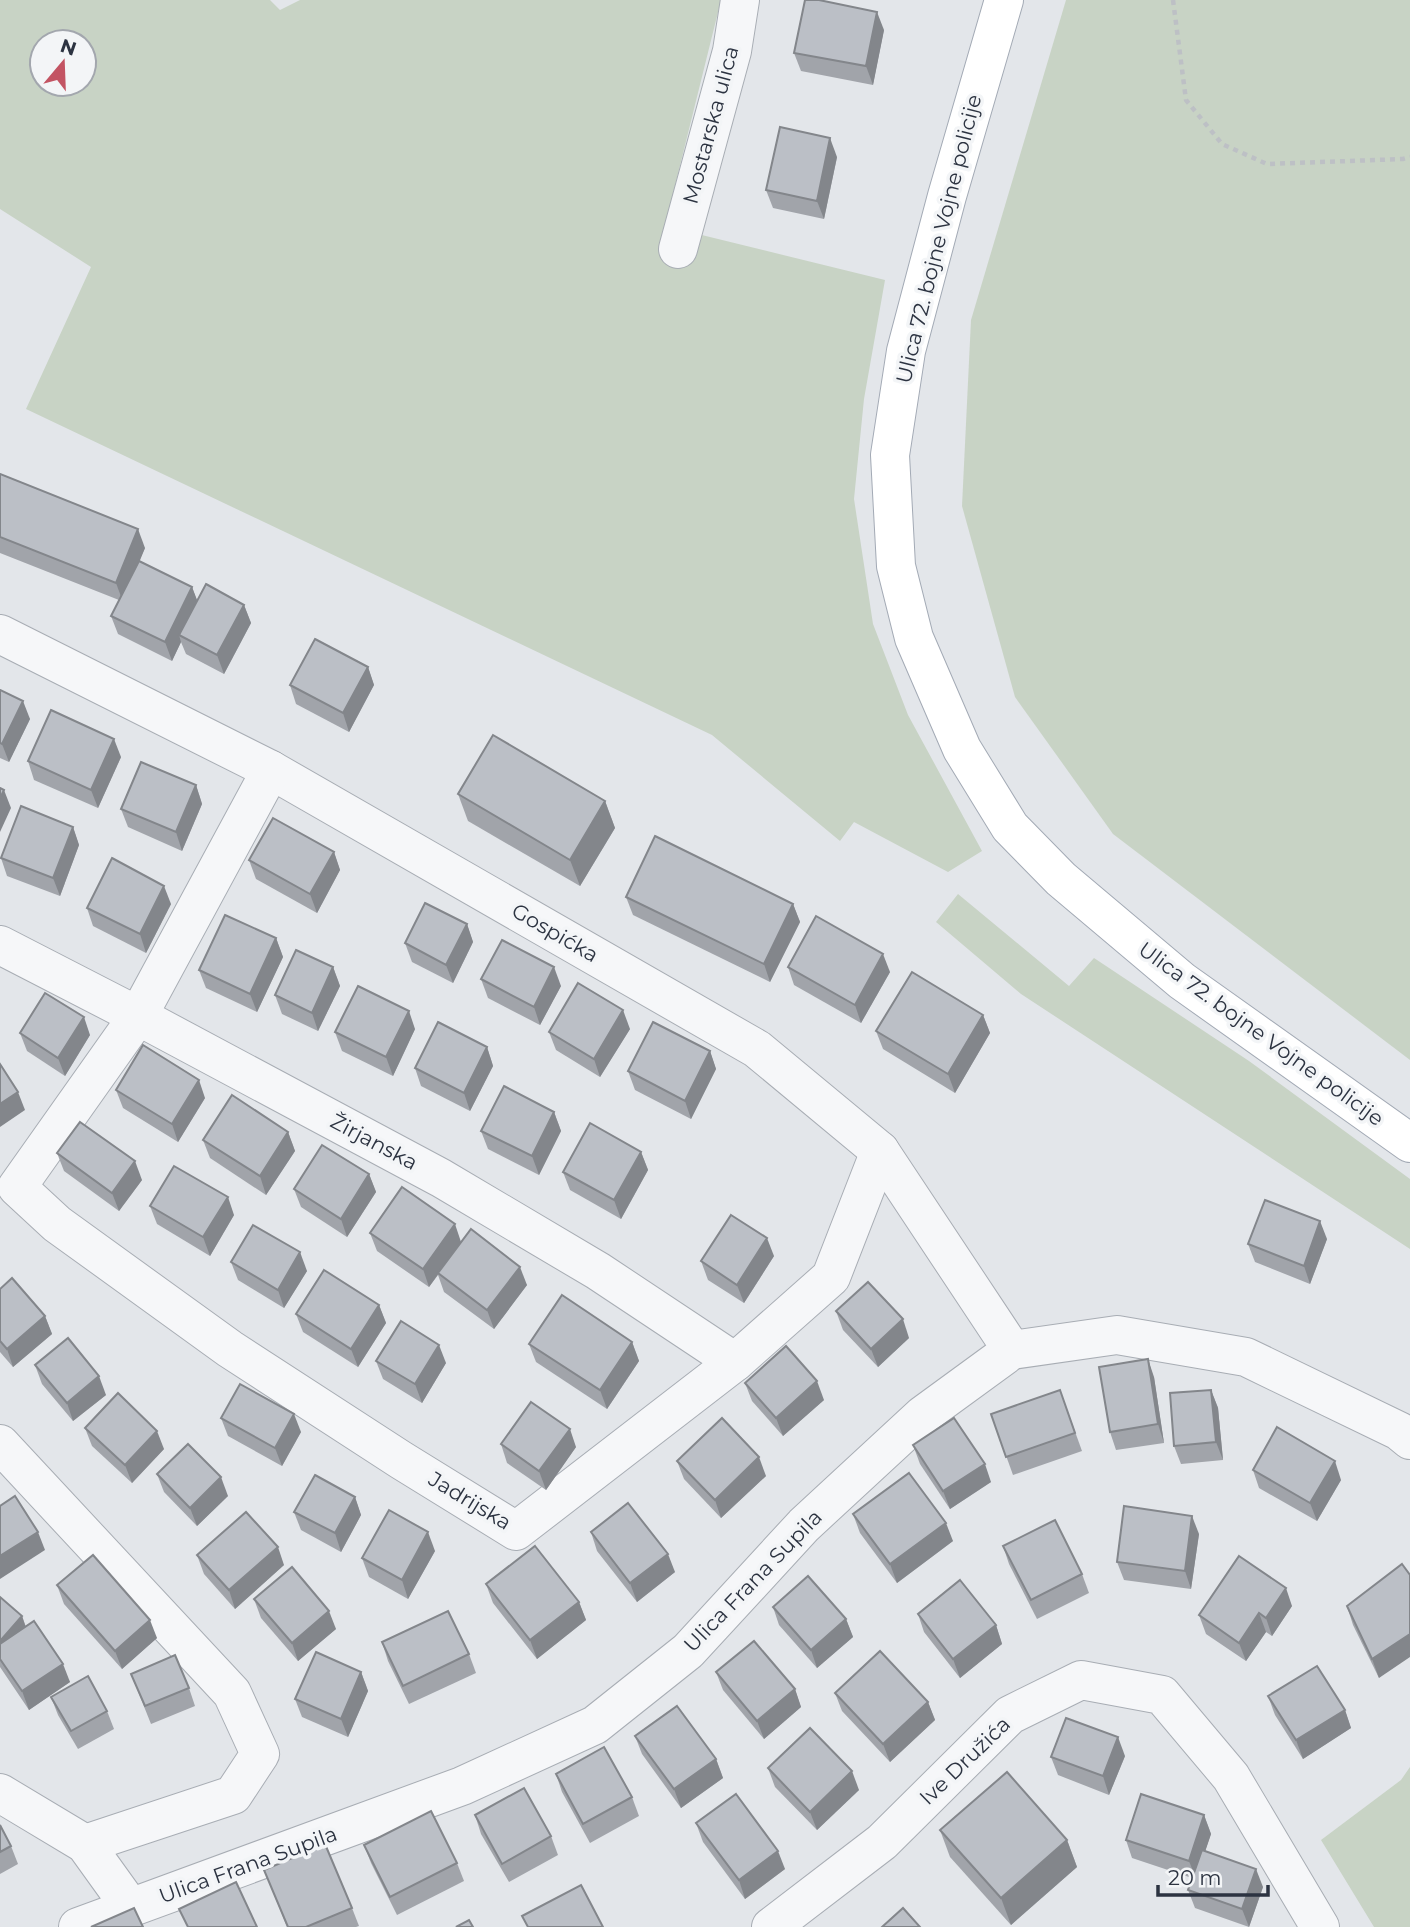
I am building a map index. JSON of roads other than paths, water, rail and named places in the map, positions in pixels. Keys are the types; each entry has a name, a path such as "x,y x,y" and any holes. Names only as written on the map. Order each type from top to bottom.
{"main road":[{"name":"Ulica 72. bojne Vojne policije","path":"1004,0 947,196 906,351 890,455 896,566 914,638 962,749 1010,827 1061,879 1182,981 1410,1143"}],"street":[{"name":"Mostarska ulica","path":"678,250 732,51 740,0"},
{"name":"Gospićka","path":"0,634 271,770 757,1049 880,1152 1012,1350"},
{"path":"138,1016 271,770"},
{"name":"Žirjanska","path":"0,945 452,1185 598,1270 735,1362"},
{"name":"Jadrijska","path":"138,1016 17,1187 57,1224 230,1349 516,1531 735,1362 831,1277 880,1152"},
{"name":"Ulica Frana Supila","path":"78,1927 462,1786 595,1725 688,1651 804,1525 923,1415 1012,1350 1117,1335 1246,1357 1399,1431 1410,1440"},
{"path":"0,1444 232,1693 260,1754 233,1796 85,1844"},
{"name":"Ive Družića","path":"771,1927 882,1842 1010,1715 1081,1680 1162,1695 1231,1777 1320,1927"},
{"path":"0,1793 85,1844 131,1908"}]}
